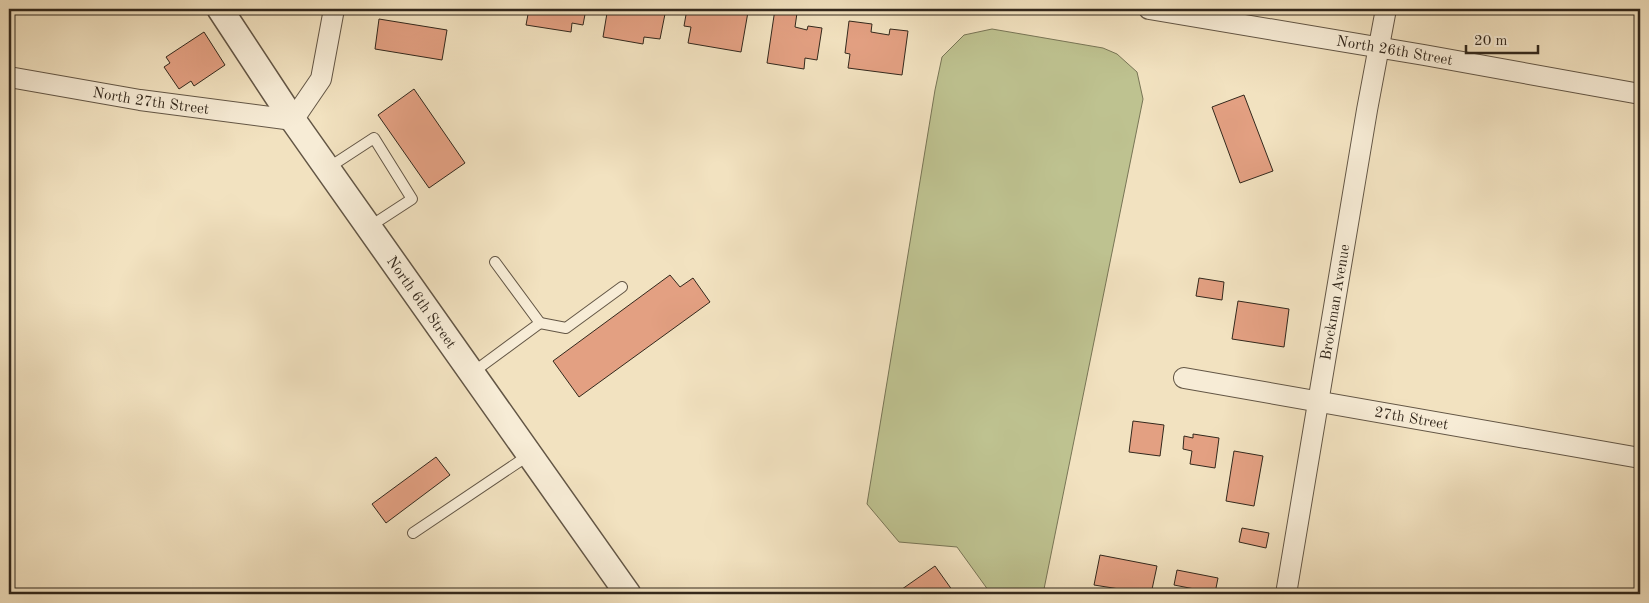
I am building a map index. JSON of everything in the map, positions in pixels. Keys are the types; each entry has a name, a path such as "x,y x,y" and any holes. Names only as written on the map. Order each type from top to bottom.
{"street":[{"name":"North 6th Street","path":"220,9 293,120 628,594"},
{"path":"293,120 322,79 334,9"},
{"name":"North 26th Street","path":"1149,9 1640,94"},
{"name":"Brockman Avenue","path":"1286,594 1367,110 1386,9"},
{"name":"North 27th Street","path":"9,77 140,100 293,120"},
{"name":"27th Street","path":"1184,378 1640,458"}],"lane":[{"path":"328,168 374,138 412,199 369,227"},
{"path":"494,262 540,323 566,328 622,287"},
{"path":"472,373 540,323"},
{"path":"413,532 530,455"}],"green space":[{"path":"992,29 1103,48 1117,54 1137,72 1143,99 1043,594 991,594 957,547 899,542 867,504 942,57 964,35"}],"building":[{"path":"529,9 586,9 583,25 572,23 571,32 526,25"},
{"path":"613,9 637,9 651,12 652,9 666,9 660,39 644,37 643,44 603,37 607,13 612,13"},
{"path":"687,9 713,9 740,14 740,10 748,12 741,52 688,43 691,27 684,26"},
{"path":"775,9 797,13 795,27 807,30 808,26 822,28 817,60 805,58 804,69 767,63"},
{"path":"379,19 447,30 442,60 375,49"},
{"path":"849,21 872,24 871,32 889,35 890,29 908,31 902,75 848,68 850,54 845,53"},
{"path":"204,32 225,65 194,86 191,81 179,89 164,67 170,63 166,57"},
{"path":"414,89 465,163 429,188 378,115"},
{"path":"1244,95 1273,171 1240,183 1212,107"},
{"path":"670,275 680,287 693,278 710,302 579,397 553,361"},
{"path":"1199,278 1224,282 1222,300 1196,296"},
{"path":"1238,301 1289,309 1284,347 1232,339"},
{"path":"1133,421 1164,425 1160,456 1129,452"},
{"path":"1193,434 1219,438 1215,468 1190,464 1192,451 1183,449 1184,436 1193,438"},
{"path":"1234,451 1263,456 1254,506 1226,501"},
{"path":"436,457 450,475 386,523 372,504"},
{"path":"1242,528 1269,533 1266,548 1239,542"},
{"path":"1100,555 1157,566 1151,594 1094,585"},
{"path":"935,566 955,594 895,594"},
{"path":"1177,570 1218,578 1215,593 1174,585"}]}
